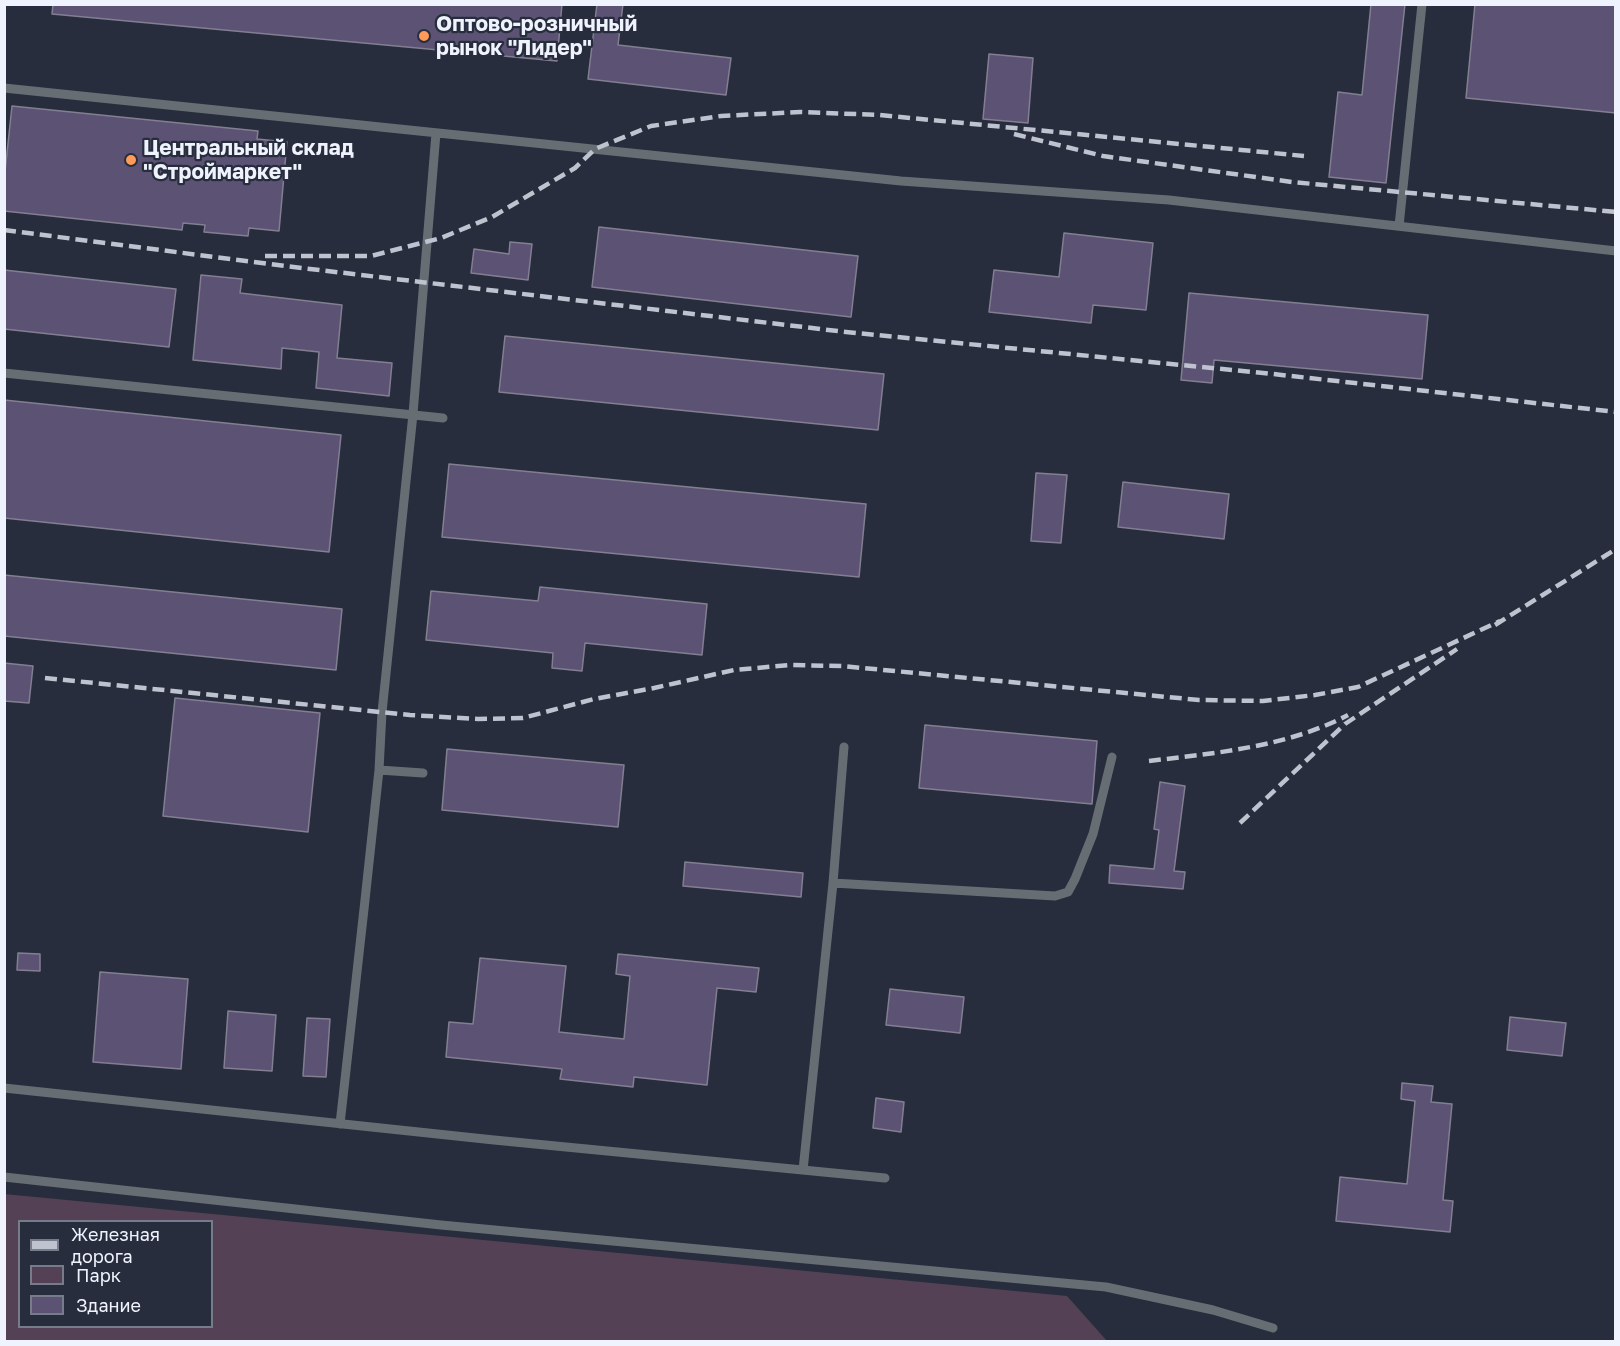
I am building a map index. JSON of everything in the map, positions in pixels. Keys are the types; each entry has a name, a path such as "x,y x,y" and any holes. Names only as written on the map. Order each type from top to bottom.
{"lane":[{"path":"1400,226 1422,4"},
{"path":"4,88 901,181 1169,200 1616,251"},
{"path":"340,1124 379,770 384,691 413,414 436,133"},
{"path":"4,373 443,418"},
{"path":"803,1170 833,883 844,747"},
{"path":"833,883 1055,896 1068,892 1076,879 1093,834 1112,757"},
{"path":"379,770 423,773"},
{"path":"4,1088 885,1178"},
{"path":"4,1177 453,1227 1106,1287 1214,1310 1273,1328"}],"green space":[{"path":"4,1194 1067,1296 1107,1341 5,1341"}],"building":[{"name":"Оптово-розничный рынок \"Лидер\"","path":"53,4 562,4 557,61 52,14"},
{"path":"597,4 623,4 618,45 731,58 726,95 588,79"},
{"path":"1371,4 1405,4 1386,183 1329,177 1338,92 1362,95"},
{"path":"1475,4 1616,4 1616,113 1466,98"},
{"path":"989,54 1033,58 1028,123 983,119"},
{"name":"Центральный склад \"Строймаркет\"","path":"12,106 258,131 257,139 287,142 279,231 249,228 248,236 204,232 205,225 183,223 182,230 4,211 4,181"},
{"path":"599,227 858,256 851,317 592,287"},
{"path":"1064,233 1153,243 1146,310 1093,305 1091,323 989,312 994,270 1059,277"},
{"path":"510,242 532,244 528,280 471,273 474,249 509,254"},
{"path":"4,270 176,289 169,347 4,329"},
{"path":"201,275 242,279 240,293 342,305 337,358 392,363 389,396 316,388 319,352 282,348 281,369 193,360"},
{"path":"1189,293 1428,315 1422,379 1214,360 1212,383 1181,380"},
{"path":"505,336 884,374 878,430 499,392"},
{"path":"4,400 341,435 329,552 4,518"},
{"path":"449,464 866,504 859,577 442,537"},
{"path":"1036,473 1067,475 1061,543 1031,541"},
{"path":"1123,482 1229,494 1224,539 1118,527"},
{"path":"4,575 342,609 336,670 4,636"},
{"path":"540,587 707,604 702,655 585,643 582,671 552,668 553,653 426,640 431,591 538,601"},
{"path":"4,663 33,666 29,703 4,701"},
{"path":"175,698 320,713 308,832 163,816"},
{"path":"925,725 1097,741 1092,804 919,788"},
{"path":"447,749 624,765 618,827 442,810"},
{"path":"1160,782 1185,786 1174,871 1185,872 1183,889 1109,883 1110,865 1154,869 1159,830 1154,829"},
{"path":"685,862 803,873 801,897 683,886"},
{"path":"18,953 40,954 40,971 17,970"},
{"path":"618,954 759,968 756,992 717,988 707,1085 634,1077 633,1087 560,1079 562,1069 446,1057 449,1022 473,1024 480,958 566,966 559,1032 624,1039 630,976 616,974"},
{"path":"100,972 188,979 181,1069 93,1062"},
{"path":"890,989 964,997 960,1033 886,1025"},
{"path":"228,1011 276,1015 272,1071 224,1068"},
{"path":"1510,1017 1566,1023 1562,1056 1507,1050"},
{"path":"307,1018 330,1019 326,1077 303,1076"},
{"path":"1402,1083 1433,1086 1431,1102 1452,1104 1443,1200 1453,1201 1450,1232 1336,1221 1340,1177 1407,1184 1415,1101 1401,1099"},
{"path":"876,1098 904,1102 901,1132 873,1128"}],"railway":[{"path":"265,256 371,256 441,238 492,217 575,168 595,149 651,126 721,116 800,112 880,115 1304,156"},
{"path":"1014,134 1103,156 1292,182 1616,212"},
{"path":"4,230 285,266 846,332 1273,374 1616,412"},
{"path":"1495,625 1616,549"},
{"path":"45,678 410,715 478,719 523,718 594,699 734,670 790,665 842,666 1199,700 1263,701 1358,687 1500,621"},
{"path":"1240,823 1345,724 1457,649"},
{"path":"1149,761 1276,742 1301,735 1348,715"}],"place":[{"name":"Оптово-розничный рынок \"Лидер\"","path":"424,36"},
{"name":"Центральный склад \"Строймаркет\"","path":"131,160"}]}
